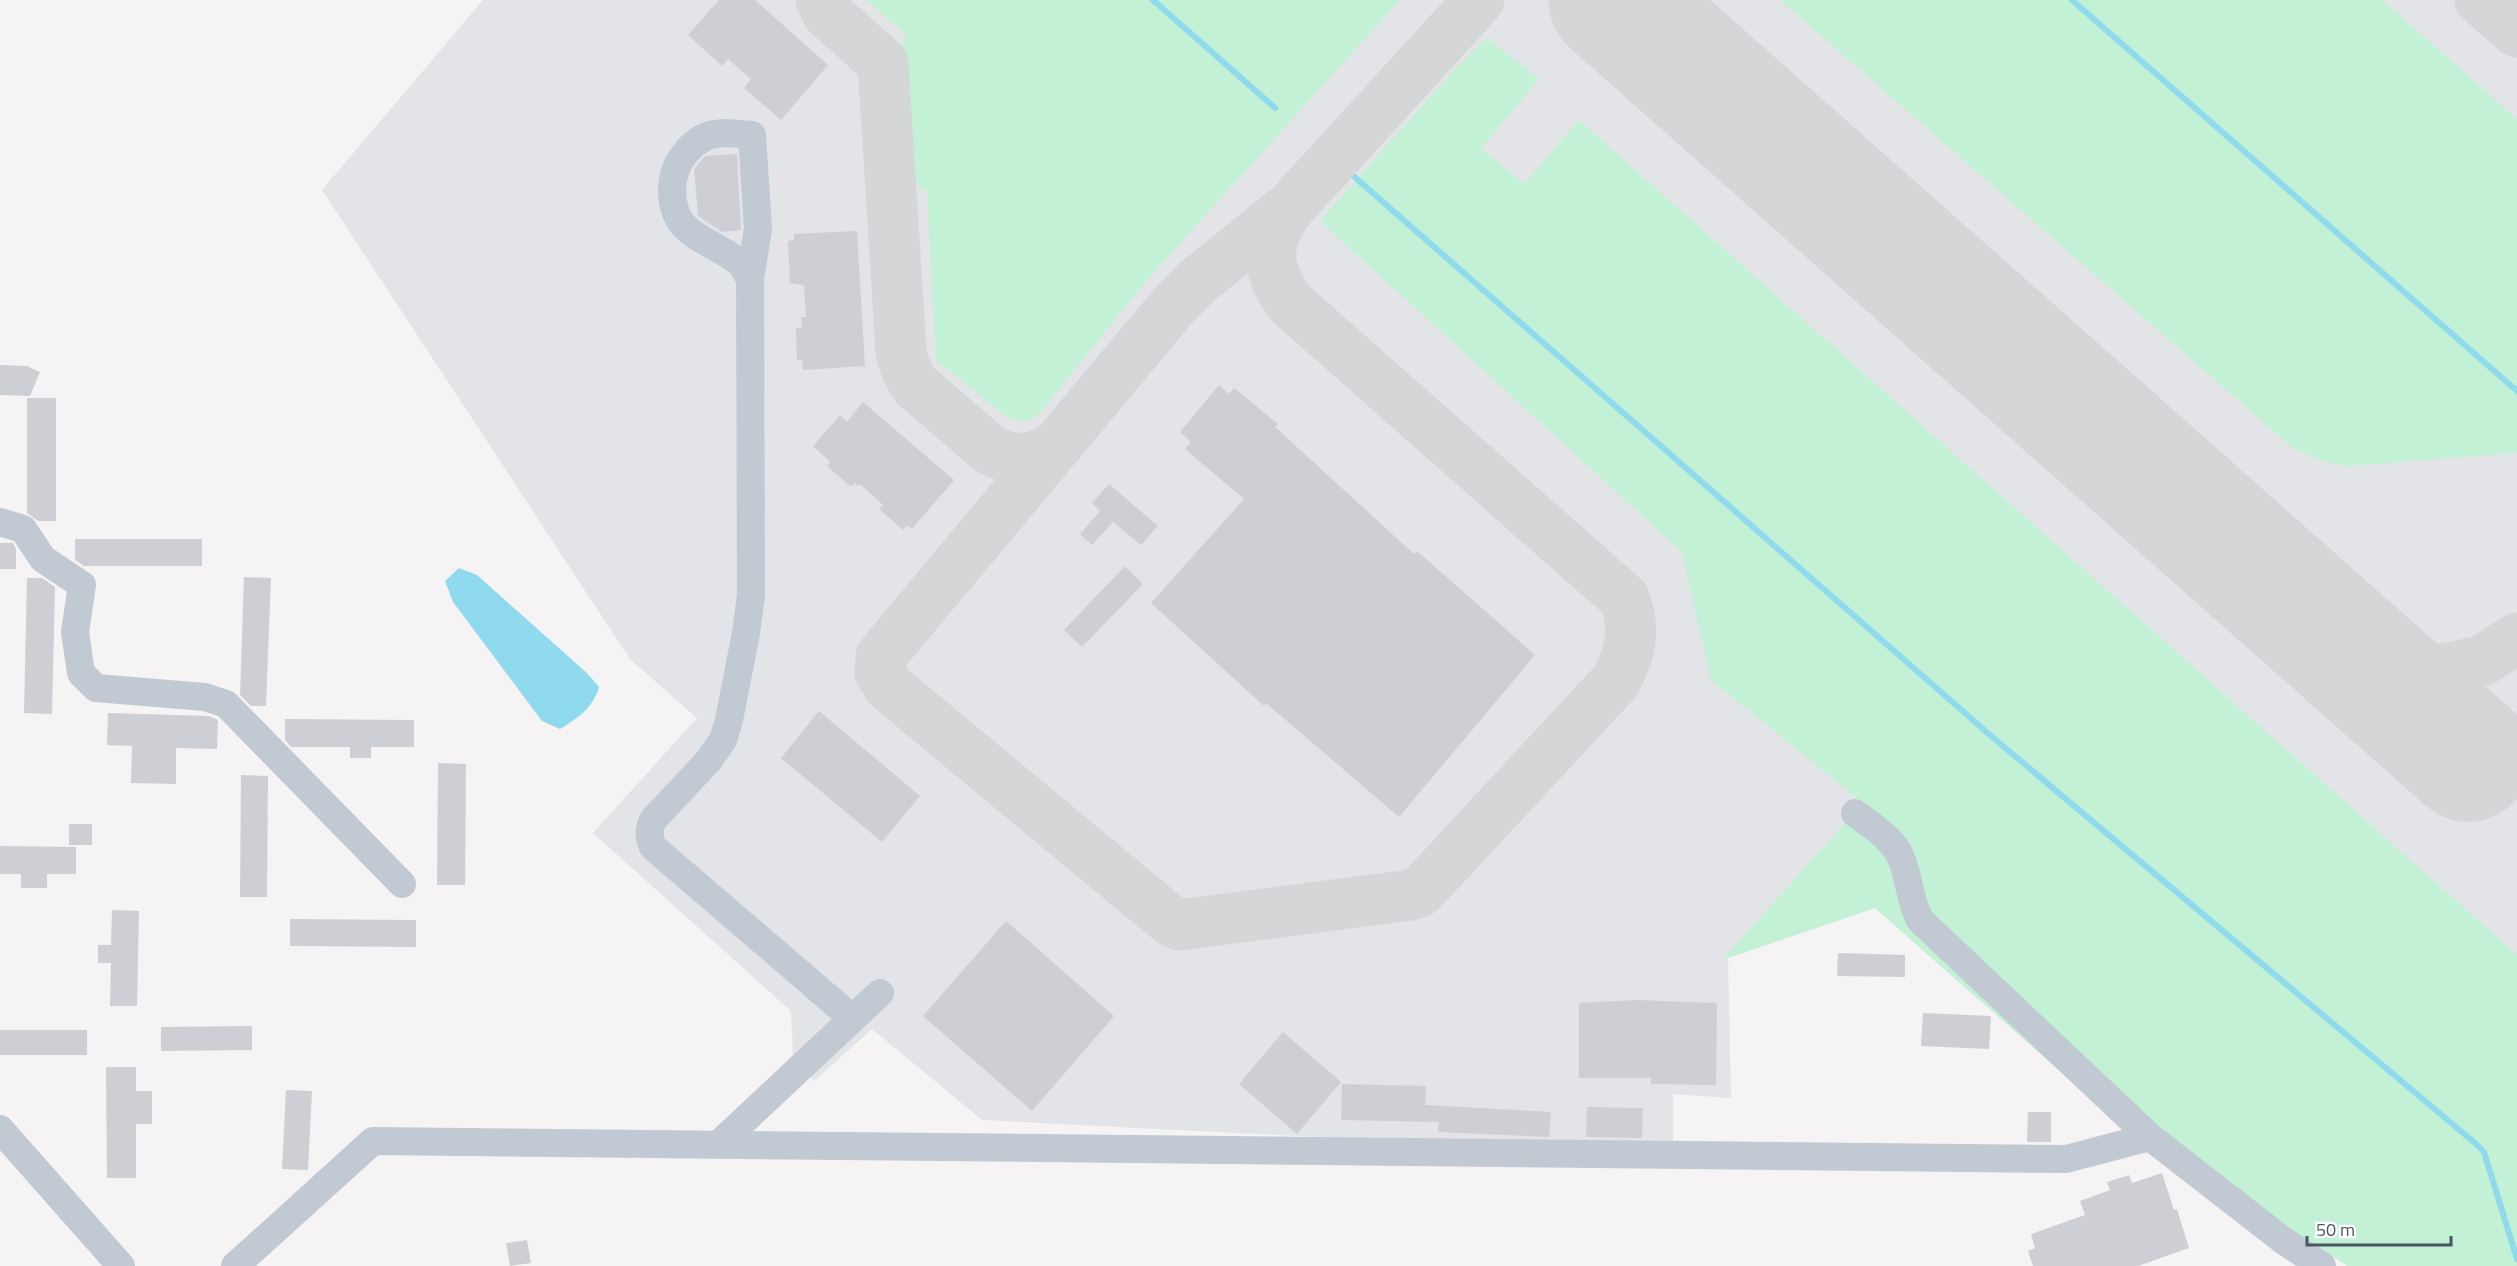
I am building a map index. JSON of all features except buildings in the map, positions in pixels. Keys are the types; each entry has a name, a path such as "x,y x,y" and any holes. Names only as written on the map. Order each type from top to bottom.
{"street":[{"path":"750,279 741,264 693,236 680,221 672,202 672,182 678,163 690,147 707,136 719,132 752,135 758,230 750,279 751,595 746,633 723,740 709,760 654,820 649,828 650,839 653,847 852,1018"},
{"path":"0,522 23,530 43,559 82,585 75,632 81,673 96,688 205,697 226,704 402,884"},
{"path":"1855,813 1893,844 1902,858 1912,906 1920,920 2141,1129 2284,1241 2322,1266"},
{"path":"719,1144 880,993"},
{"path":"0,1128 121,1266"},
{"path":"235,1266 373,1141 2066,1159 2141,1129"}],"shaded area":[{"path":"483,0 2517,0 2517,1266 2348,1266 2120,1124 1875,908 1728,958 1731,1098 1673,1094 1673,1155 982,1120 872,1029 814,1081 793,1056 791,1011 593,833 697,718 630,659 322,190"}],"green space":[{"path":"866,0 1400,0 1148,279 1037,416 1022,421 1007,417 936,360 927,193 908,175 901,54 906,35"},
{"path":"1780,0 2382,0 2517,119 2517,453 2347,466 2323,461 2293,448"},
{"path":"1487,38 1539,79 1481,148 1524,184 1579,120 2517,955 2517,1266 2348,1266 2120,1124 1875,908 1722,960 1863,803 1711,680 1682,552 1320,221 1455,69"}],"water":[{"path":"459,568 477,575 588,674 599,687 589,707 579,716 560,729 542,721 453,602 445,581"}],"waterway":[{"path":"1153,0 1275,108"},
{"path":"2072,0 2517,391"},
{"path":"1350,173 1991,736 2475,1143 2484,1152 2517,1259"}],"taxiway":[{"path":"821,0 828,14 883,63 901,351 908,374 916,386 989,449 998,454 1014,458 1030,457 1055,446"},
{"path":"1291,206 1276,231 1271,255 1276,278 1291,304 1624,598 1630,620 1630,641 1625,661 1615,682 1421,891 1411,895 1179,925 1171,921 889,687 880,673 881,656 1174,305 1198,281 1291,206 1479,0"},
{"path":"2480,0 2517,32"},
{"path":"2338,642 2370,660 2394,668 2439,670 2482,661 2517,638"}],"runway":[{"path":"1613,0 2468,757"}]}
